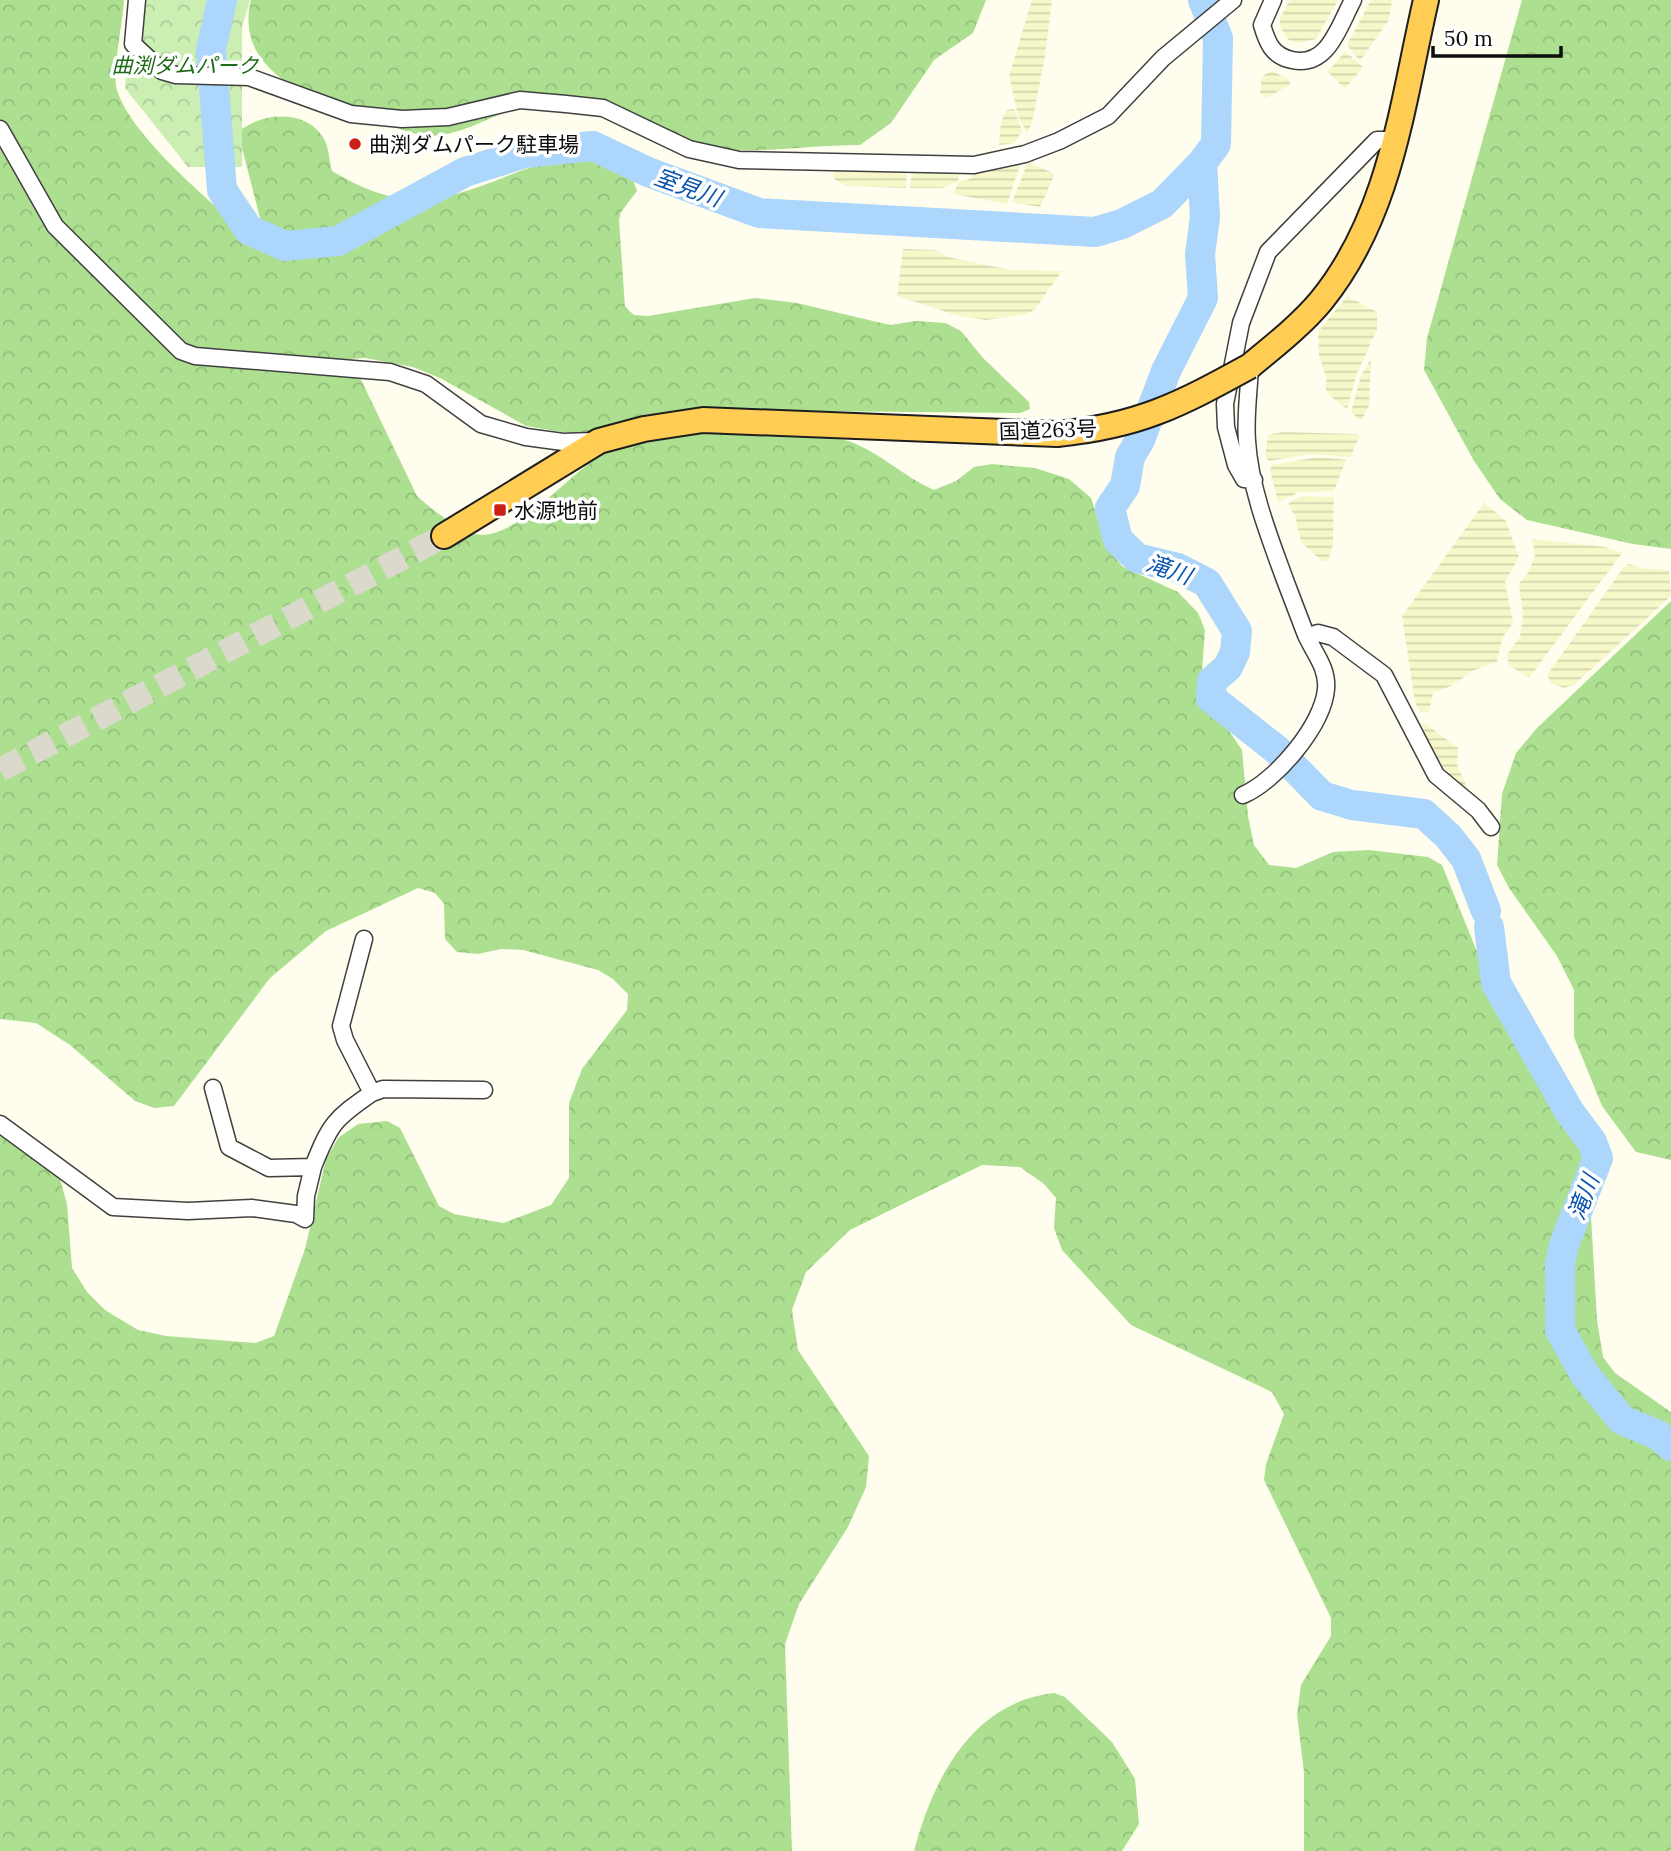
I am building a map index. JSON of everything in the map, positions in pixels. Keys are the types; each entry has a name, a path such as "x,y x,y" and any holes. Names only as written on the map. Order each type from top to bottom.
{"highway":[{"name":"国道263号","path":"444,537 599,441 644,429 703,420 1057,434 1104,429 1176,407 1250,366 1319,303 1342,273 1382,192 1426,0"}],"street":[{"path":"137,0 133,44 162,71 176,75 249,77 356,119 448,117 520,100 603,108 689,149 739,160 974,165 1025,154 1108,116 1163,58 1233,0"},
{"path":"1273,0 1262,25 1268,46 1282,58 1302,62 1317,59 1329,46 1353,0"},
{"path":"0,129 55,226 181,351 195,356 390,372 426,384 481,424 526,437 563,442 599,441"},
{"path":"1254,480 1244,479 1236,466 1226,427 1225,404 1241,323 1268,252 1377,140 1395,140"},
{"path":"1243,795 1259,788 1279,770 1317,718 1326,690 1324,669 1307,637 1265,522 1254,480 1247,441 1250,366"},
{"path":"1307,637 1318,633 1333,637 1384,675 1436,775 1478,810 1491,827"},
{"path":"364,939 341,1026 345,1040 372,1093"},
{"path":"213,1088 229,1147 269,1168 313,1167"},
{"path":"0,1124 113,1207 188,1211 252,1208 296,1214 305,1219 306,1196 313,1167 328,1129 338,1116 372,1093 397,1089 484,1090"}],"green space":[{"path":"0,0 124,0 115,78 124,106 159,152 269,253 241,144 242,129 262,119 286,117 308,123 326,142 332,171 378,193 398,198 437,198 540,164 569,159 592,161 633,180 637,191 621,212 619,220 625,307 634,315 648,316 755,298 797,303 890,325 916,321 945,323 961,331 983,358 1029,402 1030,409 1020,413 713,410 581,435 526,426 440,378 413,367 365,358 351,359 417,496 453,523 475,534 491,534 525,517 604,454 644,440 686,432 773,431 842,439 866,449 934,490 956,481 974,467 992,464 1035,468 1069,479 1091,498 1109,551 1123,567 1178,592 1198,613 1205,630 1202,671 1205,696 1242,750 1248,816 1254,845 1269,865 1296,868 1333,852 1369,850 1428,857 1442,865 1507,1026 1587,1147 1597,1320 1603,1357 1615,1373 1671,1412 1671,1851 1304,1851 1304,1773 1297,1714 1301,1685 1331,1636 1331,1618 1264,1480 1266,1464 1284,1414 1272,1392 1131,1325 1062,1250 1054,1228 1056,1198 1044,1184 1020,1167 982,1165 850,1230 806,1272 792,1310 798,1350 869,1456 866,1487 848,1527 799,1604 785,1644 792,1851 0,1851 0,1117 60,1179 67,1204 72,1268 87,1292 105,1310 138,1330 166,1336 255,1343 274,1336 305,1249 326,1159 338,1138 358,1124 387,1121 400,1128 439,1206 454,1214 503,1223 551,1205 569,1178 569,1103 582,1069 627,1010 628,994 613,979 598,970 523,950 501,949 478,954 457,952 445,939 444,904 435,893 418,888 326,931 270,978 174,1106 154,1108 135,1101 70,1045 36,1023 0,1019"},
{"name":"曲渕ダムパーク","path":"132,0 250,0 242,27 242,167 188,167 125,88"},
{"path":"251,0 986,0 973,33 934,60 891,123 860,145 738,150 689,144 665,137 616,108 599,103 570,101 548,100 528,104 445,134 424,136 411,133 333,106 287,83 269,67 255,49 249,26"},
{"path":"1032,0 1052,0 1045,56 1032,123 1027,133 1018,115 1009,76"},
{"path":"1290,0 1338,0 1316,39 1297,43 1289,40 1280,27 1280,18"},
{"path":"1371,0 1392,0 1389,20 1360,61 1347,45"},
{"path":"1522,0 1671,0 1671,549 1633,544 1527,520 1500,499 1474,461 1424,370 1427,338"},
{"path":"1345,51 1363,67 1345,89 1328,72"},
{"path":"1272,71 1290,80 1290,85 1266,98 1260,93 1262,76"},
{"path":"1014,109 1022,130 1015,143 999,145 1001,122 1006,110"},
{"path":"1021,162 1007,204 953,194 959,182 970,179 975,173"},
{"path":"1028,162 1055,174 1040,207 1012,202"},
{"path":"833,168 907,170 906,188 847,186 835,180"},
{"path":"912,168 960,169 958,181 942,188 910,188"},
{"path":"903,249 935,250 948,257 1011,270 1062,271 1035,309 1027,314 986,320 959,316 897,296"},
{"path":"1347,296 1377,312 1377,330 1357,373 1347,409 1329,395 1325,387 1327,379 1319,355 1318,332"},
{"path":"1371,359 1369,406 1361,421 1351,412 1361,376"},
{"path":"1283,432 1360,436 1350,457 1312,454 1269,461 1265,456 1268,435"},
{"path":"1319,457 1346,460 1334,491 1299,492 1278,502 1270,470 1272,465"},
{"path":"1302,496 1334,497 1333,544 1328,561 1322,561 1301,542 1295,516 1288,504"},
{"path":"1484,503 1506,521 1519,557 1505,582 1513,622 1502,639 1497,662 1472,671 1451,686 1433,693 1429,712 1420,712 1415,702 1402,616"},
{"path":"1532,539 1605,547 1622,553 1529,678 1509,665 1507,655 1520,637 1523,614 1519,584 1529,571 1535,556"},
{"path":"1629,564 1641,568 1669,570 1671,596 1574,685 1564,688 1551,683 1547,675 1624,567"},
{"path":"1671,601 1671,1160 1636,1152 1602,1106 1574,1037 1574,990 1557,956 1509,888 1497,865 1502,794 1516,753 1537,728"},
{"path":"1421,724 1426,724 1458,748 1457,765 1470,794 1447,776 1436,761"},
{"path":"1054,1693 1065,1697 1112,1742 1135,1779 1139,1824 1122,1851 914,1851 932,1797 960,1748 1000,1711 1025,1699"}],"waterway":[{"name":"室見川","path":"222,0 211,50 222,190 249,230 285,246 338,241 465,172 525,153 593,146 648,172 759,213 1095,232 1122,224 1162,204 1202,163 1216,144 1218,38 1203,0"},
{"name":"滝川","path":"1202,163 1205,217 1200,254 1203,298 1166,371 1140,440 1130,457 1125,486 1110,508 1118,540 1137,558 1178,568 1207,583 1237,631 1235,652 1228,667 1212,681 1211,698 1277,750 1322,796 1352,805 1424,814 1448,836 1466,859 1486,911"},
{"name":"滝川","path":"1489,927 1496,983 1569,1111 1592,1142 1598,1158 1564,1245 1560,1265 1560,1330 1585,1375 1622,1420 1658,1435 1671,1446"}],"tunnel":[{"path":"0,770 444,536"}],"place":[{"name":"曲渕ダムパーク駐車場","path":"355,144"},
{"name":"水源地前","path":"500,510"}]}
